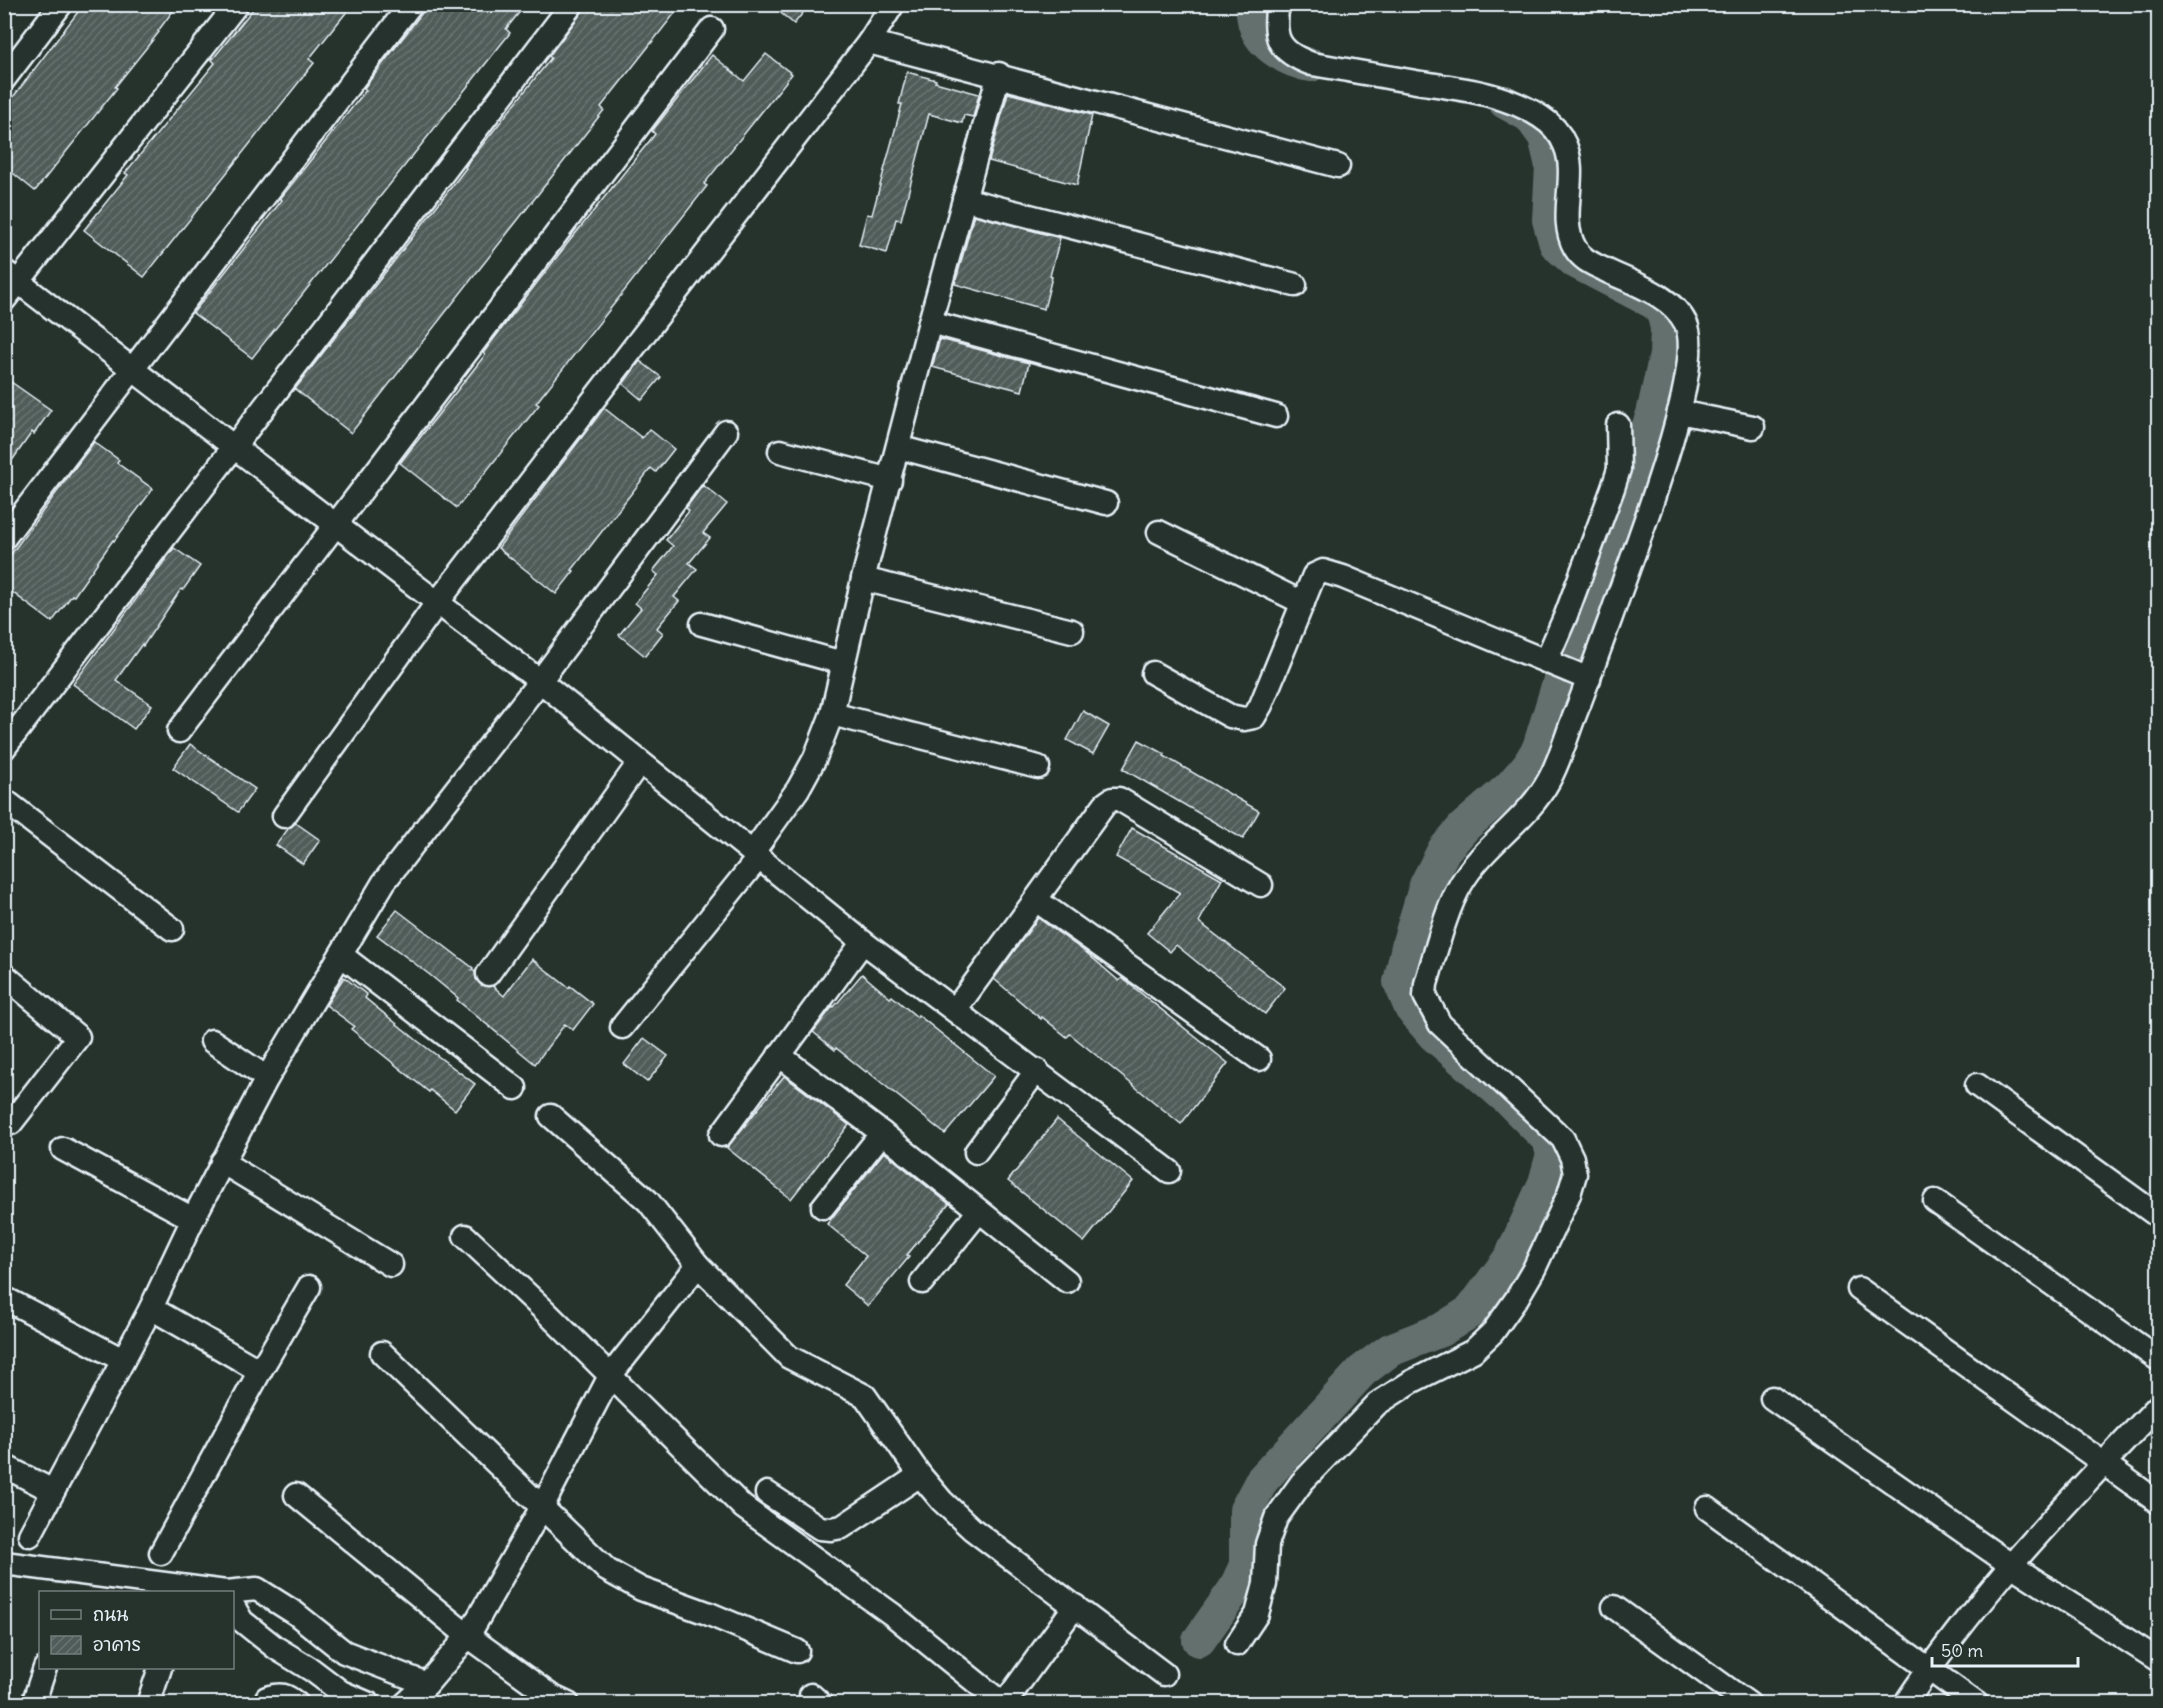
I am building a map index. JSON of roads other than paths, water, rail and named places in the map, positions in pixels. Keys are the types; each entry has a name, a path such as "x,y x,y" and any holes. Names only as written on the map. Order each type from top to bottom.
{"street":[{"path":"4,79 61,4"},
{"path":"4,300 11,276 237,4"},
{"path":"4,538 411,4"},
{"path":"4,748 572,4"},
{"path":"284,816 437,603 870,42 893,4"},
{"path":"1237,1644 1257,1614 1265,1584 1267,1544 1276,1518 1292,1494 1377,1404 1412,1382 1473,1351 1493,1332 1534,1269 1569,1194 1575,1174 1572,1158 1563,1139 1440,1024 1430,1008 1425,990 1460,884 1476,863 1537,800 1550,778 1582,676 1661,479 1689,356 1687,327 1675,307 1584,260 1574,247 1569,232 1571,164 1557,129 1540,116 1513,103 1472,91 1312,64 1292,57 1278,38 1275,21 1278,4"},
{"path":"178,731 712,29"},
{"path":"870,42 999,74 1338,166"},
{"path":"622,1027 756,854 815,758 832,714 863,579 930,322 999,74"},
{"path":"964,199 1295,285"},
{"path":"11,276 540,681 863,942 1169,1171"},
{"path":"930,322 1276,416"},
{"path":"1678,412 1753,427"},
{"path":"1547,662 1619,469 1618,425"},
{"path":"30,1535 151,1308 222,1162 267,1078 384,882 540,681 726,432"},
{"path":"898,447 1106,503"},
{"path":"780,452 890,480"},
{"path":"1160,532 1303,603"},
{"path":"1153,673 1230,716 1244,719 1254,717 1314,575 1323,571 1331,572 1582,676"},
{"path":"863,579 1072,631"},
{"path":"702,624 843,663"},
{"path":"832,714 1038,767"},
{"path":"488,974 639,763"},
{"path":"955,1010 1105,804 1112,800 1119,799 1261,885"},
{"path":"4,800 172,930"},
{"path":"1036,900 1259,1059"},
{"path":"721,1135 863,942"},
{"path":"341,955 515,1088"},
{"path":"4,975 78,1036 11,1123 4,1117"},
{"path":"212,1041 267,1078"},
{"path":"779,1055 882,1133 1067,1281"},
{"path":"976,1152 1036,1070"},
{"path":"1977,1085 2158,1216"},
{"path":"551,1116 648,1201 698,1265 789,1356 865,1396 920,1474 942,1501 972,1529 1164,1674"},
{"path":"823,1207 882,1133"},
{"path":"63,1149 194,1219"},
{"path":"222,1162 391,1266"},
{"path":"1935,1201 2158,1359"},
{"path":"922,1282 979,1211"},
{"path":"465,1236 742,1507 893,1615 1003,1704 1075,1606"},
{"path":"405,1704 428,1684 468,1636 542,1507 610,1376 698,1265"},
{"path":"161,1553 260,1371 309,1287"},
{"path":"1859,1289 2158,1502"},
{"path":"4,1298 123,1360"},
{"path":"151,1308 260,1371"},
{"path":"382,1353 607,1570 641,1589 707,1613 797,1651"},
{"path":"1772,1398 2011,1565 2158,1660"},
{"path":"1905,1704 1928,1668 2011,1565 2158,1406"},
{"path":"4,1466 52,1491"},
{"path":"767,1493 820,1528 831,1529 842,1527 920,1474"},
{"path":"296,1495 468,1636 552,1696 568,1704"},
{"path":"1707,1508 1977,1704"},
{"path":"4,1563 122,1586 209,1591"},
{"path":"234,1591 257,1589 296,1613 344,1652 428,1684"},
{"path":"234,1607 242,1621 276,1648 312,1670 341,1692 369,1704"},
{"path":"1614,1607 1749,1704"},
{"path":"33,1704 45,1669"},
{"path":"148,1704 160,1669"},
{"path":"266,1704 267,1698 278,1694 286,1695 297,1704"}],"waterway":[{"path":"1252,4 1255,24 1263,39 1286,57 1311,65"},
{"path":"1199,1640 1235,1589 1246,1565 1246,1510 1262,1480 1362,1371 1390,1350 1441,1330 1471,1311 1511,1257 1545,1183 1553,1154 1549,1140 1509,1100 1434,1035 1411,1008 1400,982 1426,885 1444,850 1464,827 1510,787 1528,766 1539,748 1567,657 1653,414 1666,355 1667,328 1663,311 1655,303 1576,262 1556,244 1549,220 1552,166 1545,137 1530,116 1505,102"}]}
